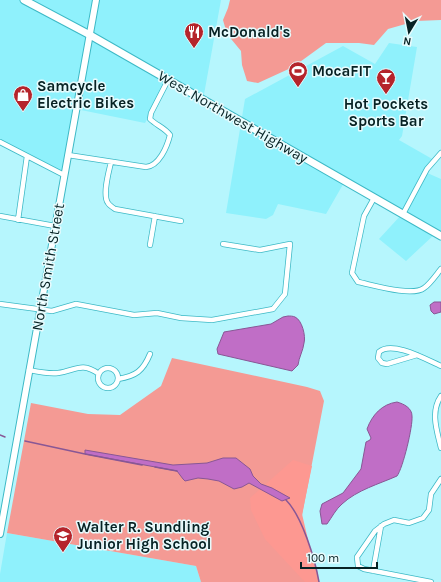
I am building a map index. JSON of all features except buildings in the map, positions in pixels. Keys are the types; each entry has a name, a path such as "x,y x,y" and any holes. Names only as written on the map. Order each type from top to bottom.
{"main road":[{"name":"West Northwest Highway","path":"24,0 90,35 441,236"}],"street":[{"name":"North Smith Street","path":"0,534 96,0"},
{"path":"68,155 146,168 152,167 156,164 169,140 170,135 168,131 150,119 151,113 168,80"},
{"path":"0,142 64,175"},
{"path":"403,214 427,169 441,153"},
{"path":"18,220 27,156"},
{"path":"111,162 106,193 107,201 115,209 181,221"},
{"path":"374,198 364,216 352,273 358,282 408,292 417,292 424,288 441,270"},
{"path":"0,216 55,226"},
{"path":"150,245 155,216"},
{"path":"0,304 52,311 76,304 134,315 157,313 181,318 212,320 273,308 285,294 290,244 260,250 223,244"},
{"path":"417,355 387,364 382,363 378,358 379,352 383,348 387,348 409,352 417,355 441,366"},
{"path":"118,379 116,373 111,368 102,370 99,374 99,381 101,384 107,387 112,386 118,379 138,373 145,365 150,354"},
{"path":"29,370 60,373 76,367 85,367 94,370 99,374"},
{"path":"441,396 435,412 436,427 441,448"},
{"path":"431,582 364,569 358,566 357,557 375,531 381,526 394,520 409,522 423,518 429,510 431,494 441,479"},
{"path":"373,571 381,526"}],"shaded area":[{"path":"0,0 221,0 203,100 168,80 145,123 76,109 64,175 0,142"},
{"path":"230,0 441,0 441,20 416,21 388,29 374,45 359,43 326,43 293,67 258,83 247,81 242,65 241,51 227,34 223,20"},
{"path":"389,43 417,47 402,136 399,140 434,160 425,172 441,179 441,236 436,233 406,261 379,239 402,214 345,181 326,214 278,204 273,215 266,219 226,213 245,99 343,46 375,64"},
{"path":"434,302 441,302 441,312 434,314 431,311 430,305"},
{"path":"283,317 295,317 300,321 304,336 298,365 292,371 218,354 217,349 224,332 271,324"},
{"path":"172,358 320,391 324,401 301,521 319,582 201,582 196,566 7,533 31,403 88,414 120,415 161,386"},
{"path":"397,402 405,405 411,411 412,421 407,447 397,476 354,495 340,506 327,524 322,524 320,511 322,504 343,493 361,469 366,442 371,438 367,429 372,419 382,408"},
{"path":"85,450 173,465 207,463 223,458 236,458 250,469 253,476 261,484 290,498 282,501 249,483 234,489 219,481 208,479 198,478 185,481 177,471 85,454"},
{"path":"293,460 312,466 302,514 318,582 305,582 265,539 251,510 250,498"},
{"name":"Walter R. Sundling Junior High School","path":"7,533 196,566 201,582 0,582"}],"waterway":[{"path":"0,435 5,437"},
{"path":"25,441 142,465"},
{"path":"155,467 177,471"},
{"path":"286,500 297,516 307,538 319,582"}],"place":[{"name":"McDonald's","path":"194,49"},
{"name":"MocaFIT","path":"298,88"},
{"name":"Hot Pockets Sports Bar","path":"386,95"},
{"name":"Samcycle Electric Bikes","path":"23,112"},
{"name":"Walter R. Sundling Junior High School","path":"63,553"}]}
